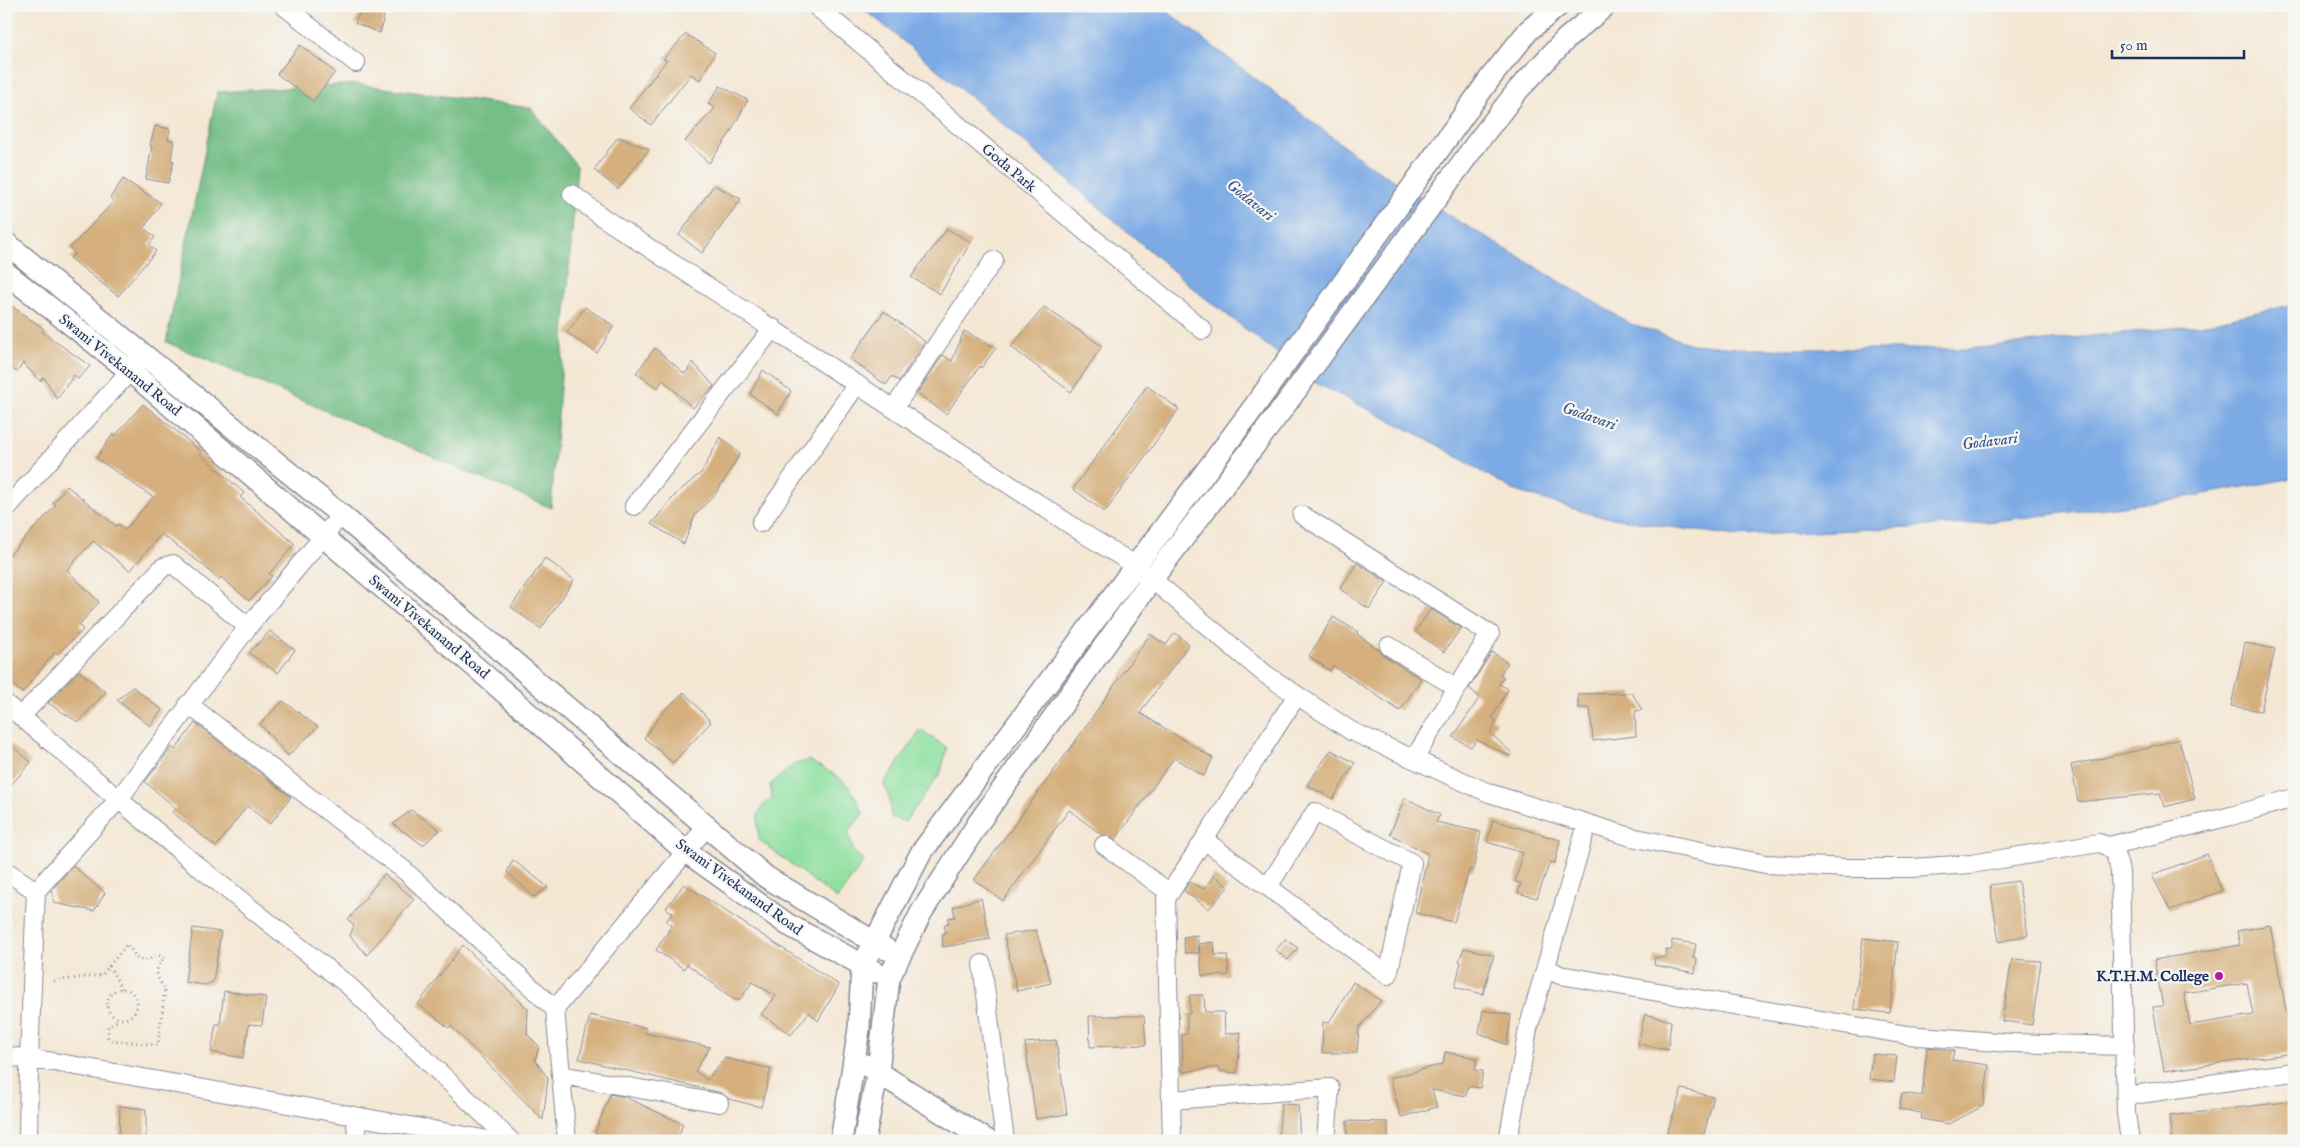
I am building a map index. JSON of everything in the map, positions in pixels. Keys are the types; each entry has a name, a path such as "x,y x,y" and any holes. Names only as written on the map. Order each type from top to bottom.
{"main road":[{"path":"841,1141 859,1030 862,966 921,853 1254,407 1491,77 1529,30 1558,6"},
{"path":"864,1141 878,1071 889,978 921,913 979,822 1152,580 1280,412 1476,144 1518,90 1566,39 1604,6"},
{"path":"6,243 341,515 766,877 873,943 900,955"},
{"name":"Swami Vivekanand Road","path":"6,273 130,371 686,850 786,924 862,966 889,978"},
{"path":"854,1060 878,1071 988,1141"}],"street":[{"path":"284,6 356,63"},
{"name":"Goda Park","path":"816,6 1203,330"},
{"path":"572,194 602,217 774,328 1086,536 1135,565 1265,674 1350,731 1489,793 1631,837 1765,864 1912,868 1971,864 2099,843 2110,846 2231,816 2294,798"},
{"path":"894,408 994,260"},
{"path":"634,506 774,328"},
{"path":"6,509 144,354"},
{"path":"761,523 857,384"},
{"path":"1302,514 1490,634 1414,759"},
{"path":"28,1141 29,1059 36,891 118,800 188,704 248,627 341,515"},
{"path":"21,716 164,567 173,564 248,627"},
{"path":"1389,646 1457,688"},
{"path":"1172,1141 1166,899 1297,695"},
{"path":"6,704 118,800 350,986 511,1141"},
{"path":"188,704 404,870 555,1009 567,1141"},
{"path":"1204,840 1268,888 1388,975 1412,864 1315,812 1268,888"},
{"path":"1508,1141 1528,1029 1587,824"},
{"path":"555,1009 707,826"},
{"path":"1104,845 1170,893"},
{"path":"2110,846 2116,855 2120,872 2126,1096 2130,1141"},
{"path":"6,871 36,891"},
{"path":"982,964 1005,1141"},
{"path":"1546,968 1560,975 1907,1035 2010,1043 2125,1046"},
{"path":"6,1056 494,1141"},
{"path":"2126,1096 2294,1072"},
{"path":"561,1075 719,1103"},
{"path":"1171,1100 1330,1088 1326,1141"},
{"path":"355,1116 358,1141"}],"path":[{"path":"54,981 102,975 109,966 127,944 138,960 148,960 156,955 165,957 157,966 156,972 158,981 165,988 158,1045 112,1040 108,1037 108,1026 133,1014 137,1005 132,993 122,989 109,966"},
{"path":"120,1020 110,1015 106,1001 111,993 122,989"}],"green space":[{"path":"356,84 531,108 577,166 551,508 166,342 217,92"},
{"path":"921,730 947,748 941,772 905,822 891,817 890,801 884,783"},
{"path":"809,760 836,776 848,786 863,814 848,832 854,852 864,861 837,899 759,840 758,816 762,807 772,798 770,785 793,765"}],"water":[{"name":"Godavari","path":"857,6 1160,6 1365,162 1457,220 1631,324 1692,344 1748,349 1967,349 2200,325 2294,304 2294,478 2165,501 1970,524 1736,536 1594,515 1513,490 1429,440 1316,383 1200,294 997,119 874,17"}],"building":[{"path":"363,6 386,6 380,33 355,23"},
{"path":"686,34 715,53 700,80 691,74 651,125 629,108 667,60 663,59"},
{"path":"300,45 335,72 313,101 277,74"},
{"path":"720,86 748,100 729,135 709,163 685,141 715,108 708,104"},
{"path":"155,126 170,129 168,139 174,141 171,160 174,161 168,183 146,179 152,146 150,146"},
{"path":"618,137 649,149 618,189 594,170"},
{"path":"123,179 161,203 144,228 155,237 149,245 156,251 118,296 70,258 75,254 70,248 114,201 110,198"},
{"path":"714,185 741,199 702,253 679,235"},
{"path":"947,229 971,242 940,294 911,277"},
{"path":"6,302 44,329 42,332 90,366 78,379 74,375 57,399 44,377 40,381 23,363 17,372 6,365"},
{"path":"585,307 614,326 597,353 567,333"},
{"path":"1044,307 1102,346 1071,392 1011,347"},
{"path":"884,311 925,342 899,381 892,376 886,385 850,359"},
{"path":"964,331 996,348 981,368 980,366 946,414 917,393 943,355 952,361"},
{"path":"655,348 685,374 693,362 714,386 693,408 663,380 658,388 636,373"},
{"path":"763,370 791,391 778,414 750,394"},
{"path":"1147,386 1179,409 1105,512 1073,489"},
{"path":"143,404 202,452 200,454 244,493 240,497 295,544 269,574 272,576 249,601 221,577 219,580 202,564 161,534 130,571 93,541 67,570 99,602 79,625 83,630 57,654 55,652 22,693 6,680 6,559 56,505 53,503 67,486 116,526 118,524 125,530 153,497 96,458 113,434 115,436"},
{"path":"720,437 740,454 716,493 695,515 684,544 651,524 677,493 702,472"},
{"path":"545,558 574,580 541,629 511,607"},
{"path":"1357,563 1387,582 1369,609 1340,589"},
{"path":"1431,609 1461,628 1444,652 1415,632"},
{"path":"1333,617 1358,632 1357,634 1383,655 1421,679 1400,711 1333,666 1330,671 1309,656"},
{"path":"270,631 295,650 278,673 249,653"},
{"path":"1175,633 1189,644 1140,713 1213,758 1204,776 1174,758 1115,840 1102,835 1069,810 1003,901 974,880 1072,746 1150,634 1166,645"},
{"path":"2245,643 2275,649 2261,711 2231,706"},
{"path":"1492,652 1508,663 1500,674 1504,677 1499,684 1508,689 1492,718 1497,721 1490,733 1512,753 1510,756 1477,740 1471,747 1453,737 1480,697 1469,688"},
{"path":"79,671 106,692 78,722 48,703"},
{"path":"133,687 162,710 150,726 117,700"},
{"path":"684,692 711,722 673,763 644,738 663,712"},
{"path":"1632,693 1642,710 1635,711 1636,736 1593,741 1590,708 1578,708 1578,694"},
{"path":"283,701 318,727 288,756 260,724"},
{"path":"195,723 291,797 270,824 247,806 216,847 172,812 176,808 145,782 172,747 175,750"},
{"path":"2179,739 2195,799 2164,807 2160,793 2078,802 2071,765 2149,748"},
{"path":"6,741 31,762 6,791"},
{"path":"1331,750 1355,763 1333,799 1307,785"},
{"path":"1405,798 1440,815 1436,822 1481,832 1473,871 1469,870 1454,922 1415,913 1428,854 1390,834"},
{"path":"411,810 440,830 423,845 393,824"},
{"path":"1493,820 1560,840 1555,863 1550,862 1537,898 1518,893 1521,883 1515,882 1523,853 1487,842"},
{"path":"2207,854 2222,891 2170,910 2152,875"},
{"path":"513,860 548,887 534,897 507,872"},
{"path":"73,866 105,893 94,911 54,903 52,889"},
{"path":"384,874 414,899 367,955 350,936 354,925 348,920"},
{"path":"1214,875 1228,887 1209,909 1184,891 1190,882 1204,889"},
{"path":"2018,881 2028,935 1999,942 1990,885"},
{"path":"684,884 839,985 818,1021 809,1012 791,1035 761,1014 776,996 752,982 740,1000 735,1000 687,964 684,969 656,950 672,925 666,921 673,913 666,908"},
{"path":"981,898 990,939 943,947 942,934 946,933 944,925 949,923 948,918 955,917 953,907"},
{"path":"2270,925 2294,1053 2164,1071 2153,1007 2163,1006 2154,960 2240,945 2237,931","holes":["2247,983 2253,1015 2190,1025 2184,993"]},
{"path":"193,928 221,932 213,982 205,985 185,982"},
{"path":"1036,930 1051,983 1017,991 1004,935"},
{"path":"1197,935 1199,953 1185,953 1183,937"},
{"path":"1863,938 1898,942 1890,1013 1854,1009"},
{"path":"1285,939 1298,948 1288,960 1276,950"},
{"path":"1672,940 1696,944 1693,958 1697,958 1695,973 1654,965 1655,957 1665,958 1666,949 1672,950"},
{"path":"1214,942 1215,955 1227,955 1229,975 1202,976 1199,944"},
{"path":"463,945 528,1009 527,1034 539,1046 535,1060 548,1078 543,1120 451,1026 449,1028 418,1004"},
{"path":"1464,948 1494,955 1483,994 1455,987 1461,962 1459,961"},
{"path":"2012,959 2041,961 2032,1025 2002,1021"},
{"path":"1353,982 1381,1001 1359,1028 1357,1053 1322,1053 1323,1022 1329,1023"},
{"path":"224,991 266,997 262,1025 249,1024 243,1058 211,1052 216,1024 220,1024"},
{"path":"1190,995 1204,995 1205,1012 1224,1012 1225,1034 1241,1032 1237,1073 1220,1071 1219,1067 1183,1072 1182,1035 1187,1034 1187,1013 1190,1014"},
{"path":"1483,1010 1511,1015 1507,1045 1479,1033"},
{"path":"1645,1014 1671,1021 1668,1050 1638,1044"},
{"path":"590,1015 646,1028 645,1033 710,1047 695,1071 707,1080 725,1058 771,1069 761,1107 729,1099 721,1093 579,1059"},
{"path":"1089,1016 1144,1016 1146,1045 1090,1047"},
{"path":"1056,1040 1067,1114 1036,1119 1025,1043"},
{"path":"1927,1047 1954,1051 1952,1060 1989,1065 1983,1106 1949,1124 1921,1119 1922,1113 1899,1109 1902,1093 1922,1096"},
{"path":"1445,1052 1477,1058 1475,1070 1483,1071 1480,1088 1468,1086 1466,1096 1432,1090 1437,1107 1401,1117 1390,1078 1443,1064"},
{"path":"1872,1054 1897,1056 1894,1082 1869,1079"},
{"path":"1682,1089 1714,1097 1702,1141 1681,1141 1666,1136"},
{"path":"610,1094 625,1097 683,1124 677,1141 615,1141 595,1133"},
{"path":"2294,1101 2294,1141 2172,1141 2169,1116"},
{"path":"1281,1104 1298,1105 1300,1141 1278,1141"},
{"path":"120,1106 146,1109 146,1141 119,1141"},
{"path":"1347,1121 1388,1122 1388,1141 1347,1141"}],"place":[{"name":"K.T.H.M. College","path":"2219,976"}]}
